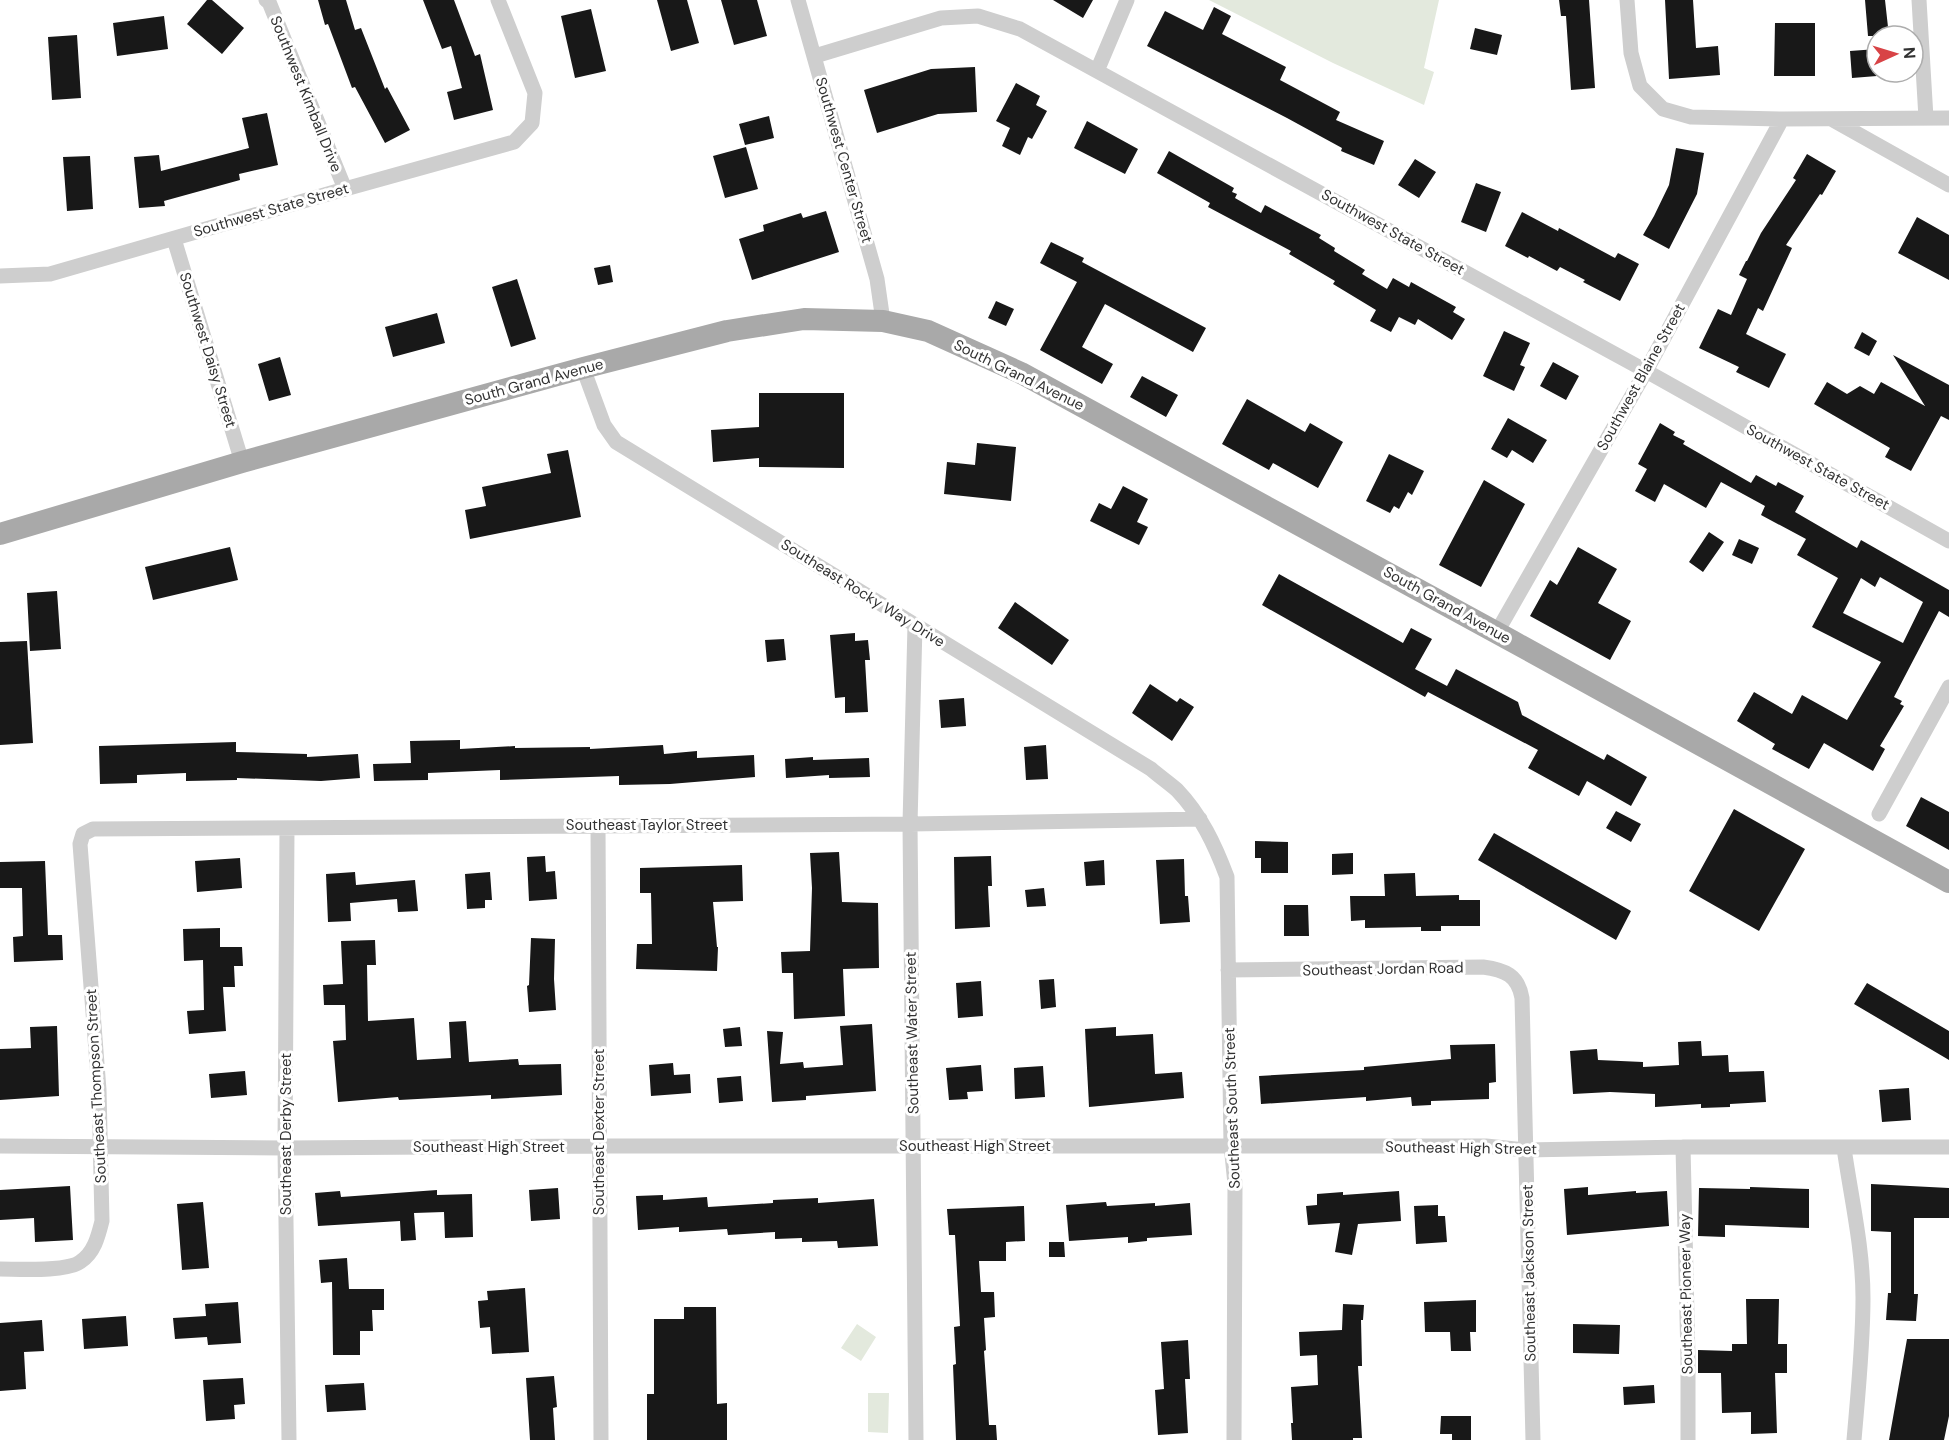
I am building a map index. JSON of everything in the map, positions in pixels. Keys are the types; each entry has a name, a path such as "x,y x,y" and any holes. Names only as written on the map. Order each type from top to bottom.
{"main road":[{"name":"South Grand Avenue","path":"0,534 242,462 583,368 727,331 804,319 883,321 928,331 1021,373 1497,632 1949,882"}],"street":[{"name":"Southwest Kimball Drive","path":"266,0 269,2 345,189"},
{"name":"Southwest State Street","path":"0,276 50,274 514,142 532,123 535,93 498,0"},
{"name":"Southwest Center Street","path":"798,0 877,279 883,321"},
{"path":"1097,71 1127,0"},
{"path":"1628,0 1631,53 1640,86 1663,109 1691,117 1949,118"},
{"path":"1919,0 1926,118"},
{"name":"Southwest State Street","path":"815,56 940,18 978,16 1020,29 1646,371 1949,542"},
{"name":"Southwest Blaine Street","path":"1497,632 1646,371 1782,119"},
{"path":"1830,119 1949,185"},
{"name":"Southwest Daisy Street","path":"174,238 242,462"},
{"name":"Southeast Rocky Way Drive","path":"583,368 604,425 616,442 1151,769 1177,790"},
{"name":"Southeast Water Street","path":"915,625 910,824 916,1440"},
{"path":"1879,814 1949,687"},
{"name":"Southeast South Street","path":"1177,790 1200,819 1214,843 1227,877 1231,1145 1235,1184 1234,1440"},
{"name":"Southeast Taylor Street","path":"93,829 910,824 1200,819"},
{"name":"Southeast Dexter Street","path":"598,825 601,1440"},
{"name":"Southeast Derby Street","path":"286,828 285,1148 290,1440"},
{"name":"Southeast Thompson Street","path":"0,1269 55,1268 79,1263 97,1242 102,1221 99,1090 80,844 83,834 93,829"},
{"name":"Southeast Jordan Road","path":"1228,970 1483,967 1497,969 1511,975 1520,985 1522,998"},
{"name":"Southeast Jackson Street","path":"1522,998 1533,1440"},
{"name":"Southeast High Street","path":"0,1146 285,1148 1231,1145 1486,1146 1526,1150 1683,1147 1949,1147"},
{"name":"Southeast Pioneer Way","path":"1683,1147 1688,1440"},
{"path":"1844,1148 1858,1241 1863,1297 1861,1358 1854,1440"}],"shaded area":[{"path":"1209,0 1439,0 1424,68 1434,72 1424,105 1333,63"},
{"path":"857,1324 876,1337 861,1361 841,1348"},
{"path":"868,1393 889,1393 888,1433 868,1432"}],"building":[{"path":"207,0 212,0 244,28 222,54 187,24"},
{"path":"318,0 346,0 355,30 361,28 385,89 387,87 410,130 385,143 355,87 352,88 328,24 325,25"},
{"path":"423,0 454,0 475,56 480,54 493,110 454,120 447,92 462,88 451,46 442,49"},
{"path":"657,0 687,0 699,43 671,51"},
{"path":"721,0 757,0 767,36 734,45"},
{"path":"1053,0 1093,0 1083,18"},
{"path":"1559,0 1589,0 1595,88 1571,90 1566,16 1561,16"},
{"path":"1665,0 1693,0 1696,48 1718,46 1720,75 1669,79"},
{"path":"1865,0 1885,0 1888,24 1867,24"},
{"path":"1214,7 1231,16 1222,34 1286,67 1280,80 1340,112 1336,120 1384,141 1374,165 1341,151 1342,148 1287,118 1147,46 1165,11 1203,30"},
{"path":"591,9 606,71 575,78 561,16"},
{"path":"164,16 168,49 117,56 113,23"},
{"path":"1775,23 1815,23 1815,76 1774,76"},
{"path":"1475,28 1502,35 1497,55 1470,49"},
{"path":"77,35 81,98 52,100 48,37"},
{"path":"1865,50 1865,77 1852,78 1850,51"},
{"path":"975,67 977,112 938,114 877,133 864,90 931,69"},
{"path":"1016,83 1040,96 1036,105 1047,111 1032,139 1028,137 1020,155 1002,146 1010,128 996,121"},
{"path":"267,113 278,165 239,174 240,180 164,201 165,206 139,208 134,157 159,155 161,171 249,148 242,118"},
{"path":"769,116 774,138 745,145 739,124"},
{"path":"1087,121 1138,149 1125,174 1074,148"},
{"path":"746,147 758,189 725,198 713,156"},
{"path":"1676,148 1704,153 1697,194 1669,249 1643,235 1669,185"},
{"path":"1169,151 1234,188 1232,192 1237,194 1235,198 1261,213 1265,205 1321,235 1319,238 1335,248 1334,251 1365,270 1362,274 1387,289 1393,278 1409,287 1411,282 1456,307 1453,312 1465,319 1452,340 1418,319 1415,325 1399,317 1391,332 1370,321 1376,310 1333,284 1335,281 1289,254 1291,251 1208,207 1210,203 1157,173"},
{"path":"1807,154 1836,171 1822,195 1820,194 1786,245 1792,248 1763,311 1758,308 1746,334 1786,354 1769,388 1736,372 1739,367 1699,348 1718,309 1731,315 1747,279 1739,275 1761,233 1796,180 1793,178"},
{"path":"90,156 93,209 67,211 63,157"},
{"path":"1415,159 1436,172 1419,198 1398,185"},
{"path":"1476,183 1501,192 1486,232 1461,222"},
{"path":"826,211 839,252 752,280 739,239 764,231 763,225 801,213 803,218"},
{"path":"1522,212 1558,231 1559,228 1615,258 1618,253 1639,264 1620,301 1560,267 1557,271 1505,246"},
{"path":"1917,217 1949,235 1949,280 1898,253"},
{"path":"1051,242 1084,258 1082,262 1206,328 1193,352 1105,304 1082,347 1113,364 1102,384 1040,350 1077,282 1040,263"},
{"path":"610,265 613,282 598,285 594,268"},
{"path":"517,279 536,339 511,347 492,287"},
{"path":"996,301 1014,309 1006,326 988,318"},
{"path":"437,313 445,343 393,357 385,327"},
{"path":"1504,331 1530,343 1520,365 1525,367 1514,391 1483,376"},
{"path":"1862,332 1877,341 1869,356 1854,348"},
{"path":"1893,355 1949,385 1949,420 1941,416 1911,471 1885,457 1890,448 1814,404 1827,382 1847,394 1860,386 1874,394 1881,382 1925,406"},
{"path":"280,357 291,395 269,401 258,364"},
{"path":"1553,362 1579,376 1566,400 1540,386"},
{"path":"1142,376 1178,395 1166,417 1130,397"},
{"path":"759,393 844,393 844,468 759,467 759,458 713,462 711,430 759,427"},
{"path":"1247,399 1305,432 1310,423 1343,442 1318,488 1273,463 1269,470 1222,444"},
{"path":"1508,418 1547,440 1533,463 1512,450 1507,458 1491,449"},
{"path":"1660,423 1675,432 1673,435 1685,441 1683,444 1751,483 1756,475 1776,486 1778,482 1804,496 1795,512 1857,548 1861,540 1949,590 1949,617 1939,611 1894,697 1902,701 1900,704 1904,706 1880,746 1885,749 1873,771 1824,743 1809,769 1772,749 1775,744 1737,721 1754,692 1792,714 1802,695 1847,720 1881,662 1812,627 1838,578 1797,555 1806,539 1761,515 1765,506 1721,482 1706,508 1664,484 1655,502 1635,491 1647,469 1638,464","holes":["1880,577 1923,602 1903,643 1843,613 1861,578 1875,587"]},
{"path":"977,443 1016,447 1011,501 944,494 947,462 975,465"},
{"path":"568,450 581,517 470,539 465,510 486,506 482,487 551,473 547,454"},
{"path":"1389,454 1424,471 1412,495 1408,492 1399,509 1394,506 1390,513 1366,501"},
{"path":"1484,480 1525,504 1481,587 1439,565"},
{"path":"1123,486 1148,499 1137,522 1148,527 1139,545 1090,521 1099,503 1111,509"},
{"path":"1709,532 1724,542 1703,572 1689,562"},
{"path":"1739,539 1759,548 1752,564 1732,555"},
{"path":"230,547 238,580 153,600 145,567"},
{"path":"1578,547 1617,569 1598,603 1631,621 1610,660 1530,616 1550,580 1557,585"},
{"path":"1279,574 1403,643 1411,628 1432,639 1415,669 1447,686 1456,669 1518,702 1522,715 1604,760 1607,754 1647,777 1631,806 1587,781 1579,796 1528,768 1538,750 1428,692 1425,697 1262,605"},
{"path":"57,591 61,649 30,651 27,593"},
{"path":"1015,602 1069,640 1052,665 998,628"},
{"path":"855,633 855,641 868,640 870,660 865,660 868,712 845,713 845,697 835,698 830,635"},
{"path":"784,639 786,660 767,662 765,640"},
{"path":"27,641 33,743 0,745 0,642"},
{"path":"1150,684 1177,702 1180,698 1194,707 1172,741 1132,713"},
{"path":"964,698 966,726 941,728 939,700"},
{"path":"460,740 460,749 515,746 515,748 590,747 590,749 663,745 664,754 697,751 697,758 754,755 755,777 670,784 619,785 619,776 500,780 500,770 428,773 428,780 374,781 373,764 411,763 410,741"},
{"path":"236,742 236,752 307,754 307,757 358,754 360,778 321,781 237,778 237,780 186,781 186,773 137,775 137,783 100,784 99,746"},
{"path":"1046,745 1048,779 1026,780 1024,747"},
{"path":"813,757 813,760 869,758 870,777 829,778 829,775 786,778 785,759"},
{"path":"1921,797 1949,812 1949,850 1906,826"},
{"path":"1734,809 1805,849 1759,931 1689,891"},
{"path":"1616,811 1641,824 1631,842 1606,828"},
{"path":"1494,833 1631,911 1616,940 1478,860"},
{"path":"1255,841 1288,842 1288,873 1261,873 1261,858 1255,858"},
{"path":"839,852 842,902 878,903 879,968 843,969 845,1016 794,1019 793,973 782,973 781,952 810,951 812,888 810,853"},
{"path":"1353,853 1353,874 1332,875 1332,854"},
{"path":"545,856 546,872 555,871 557,899 529,901 527,857"},
{"path":"991,856 992,886 988,886 990,927 955,929 954,857"},
{"path":"240,858 242,888 197,892 195,861"},
{"path":"1184,859 1185,896 1188,896 1190,922 1160,924 1156,860"},
{"path":"1104,860 1105,885 1086,886 1084,862"},
{"path":"45,861 48,935 62,935 63,960 14,962 13,937 23,936 22,888 0,888 0,862"},
{"path":"742,865 743,901 713,902 718,947 717,971 636,969 637,944 652,944 651,893 640,893 640,868"},
{"path":"355,872 356,885 415,880 418,911 398,912 397,899 350,903 351,921 328,922 326,874"},
{"path":"490,872 492,900 485,900 485,908 467,909 465,874"},
{"path":"1415,873 1416,896 1459,895 1459,900 1480,900 1480,926 1441,926 1441,931 1421,931 1421,927 1365,928 1365,920 1351,921 1350,896 1385,896 1384,874"},
{"path":"1044,888 1046,906 1027,907 1025,890"},
{"path":"1284,905 1308,905 1309,936 1284,936"},
{"path":"220,928 220,947 242,947 243,966 234,966 235,987 223,987 226,1031 189,1034 187,1011 204,1010 203,960 184,961 183,929"},
{"path":"531,938 555,939 556,1010 529,1012 527,986 529,985"},
{"path":"375,940 376,965 367,965 368,1021 414,1018 417,1060 451,1058 449,1022 466,1021 469,1062 518,1059 519,1065 561,1064 562,1095 491,1099 491,1095 399,1100 398,1097 338,1102 333,1041 346,1040 345,1005 324,1005 323,985 343,984 341,941"},
{"path":"1054,979 1056,1007 1041,1009 1039,980"},
{"path":"981,981 983,1016 958,1018 956,983"},
{"path":"1867,983 1949,1031 1949,1060 1854,1004"},
{"path":"872,1024 876,1091 806,1096 806,1100 772,1102 767,1031 783,1032 780,1064 803,1062 804,1068 843,1065 840,1026"},
{"path":"57,1026 59,1096 0,1100 0,1049 31,1048 30,1027"},
{"path":"740,1027 742,1046 725,1047 723,1029"},
{"path":"1116,1027 1116,1036 1153,1034 1155,1074 1182,1072 1184,1098 1089,1107 1085,1029"},
{"path":"1701,1041 1702,1056 1728,1055 1729,1072 1764,1071 1766,1102 1730,1104 1730,1107 1701,1108 1701,1104 1655,1107 1655,1094 1610,1092 1573,1094 1570,1051 1597,1049 1598,1060 1643,1062 1643,1067 1679,1065 1678,1042"},
{"path":"1495,1044 1496,1082 1489,1083 1489,1099 1431,1101 1431,1105 1412,1106 1411,1097 1366,1101 1366,1097 1261,1104 1259,1076 1364,1070 1364,1067 1451,1059 1450,1045"},
{"path":"673,1063 674,1075 690,1074 691,1093 651,1096 649,1065"},
{"path":"981,1065 983,1091 967,1092 968,1099 949,1100 946,1068"},
{"path":"1043,1066 1045,1097 1015,1099 1014,1068"},
{"path":"245,1071 247,1095 211,1098 209,1074"},
{"path":"741,1076 743,1101 719,1103 717,1078"},
{"path":"1909,1088 1911,1120 1882,1122 1879,1090"},
{"path":"1871,1184 1949,1188 1949,1218 1914,1218 1914,1294 1918,1294 1916,1321 1886,1320 1888,1293 1891,1293 1891,1232 1871,1231"},
{"path":"70,1186 73,1240 35,1242 34,1218 0,1220 0,1190"},
{"path":"1588,1187 1588,1195 1667,1191 1669,1226 1567,1235 1564,1189"},
{"path":"1750,1187 1809,1189 1809,1228 1725,1225 1725,1237 1698,1236 1699,1188 1750,1189"},
{"path":"558,1188 560,1219 531,1221 529,1190"},
{"path":"437,1190 437,1195 472,1194 473,1237 445,1238 444,1212 414,1213 416,1240 401,1241 400,1221 318,1226 315,1193 340,1191 341,1197"},
{"path":"1399,1191 1401,1221 1358,1224 1352,1255 1335,1252 1340,1223 1308,1225 1306,1206 1317,1205 1317,1194 1343,1192 1343,1195"},
{"path":"663,1195 663,1200 707,1197 708,1207 773,1203 773,1200 818,1198 818,1203 874,1199 878,1246 838,1248 837,1241 802,1242 802,1238 775,1239 775,1232 728,1235 727,1229 679,1232 679,1227 638,1230 636,1196"},
{"path":"203,1202 209,1268 182,1270 177,1204"},
{"path":"1106,1202 1107,1206 1190,1203 1192,1235 1147,1238 1147,1241 1128,1243 1128,1237 1069,1241 1066,1205"},
{"path":"1438,1205 1438,1216 1445,1216 1447,1242 1416,1244 1414,1206"},
{"path":"1024,1206 1025,1241 1006,1242 1006,1261 979,1261 981,1292 994,1292 995,1317 984,1318 986,1350 984,1351 989,1425 996,1425 997,1440 956,1440 954,1327 960,1326 955,1235 949,1235 947,1209"},
{"path":"1049,1242 1064,1242 1065,1257 1049,1257"},
{"path":"347,1258 349,1289 384,1289 384,1310 372,1310 373,1331 360,1331 360,1355 333,1355 332,1282 321,1283 319,1260"},
{"path":"525,1288 529,1352 492,1354 490,1327 480,1328 478,1301 488,1300 487,1291"},
{"path":"1746,1299 1779,1299 1778,1344 1787,1344 1787,1373 1775,1373 1777,1433 1751,1434 1751,1412 1722,1413 1721,1373 1698,1373 1698,1350 1732,1351 1732,1344 1747,1344"},
{"path":"1476,1300 1476,1332 1470,1332 1471,1351 1451,1351 1450,1332 1425,1332 1424,1302"},
{"path":"238,1302 241,1343 208,1345 207,1337 175,1339 173,1318 206,1316 205,1304"},
{"path":"1343,1304 1364,1305 1363,1320 1361,1320 1362,1366 1358,1366 1362,1438 1292,1440 1291,1387 1318,1385 1317,1355 1300,1356 1299,1332 1342,1330"},
{"path":"684,1307 716,1307 717,1404 727,1403 727,1440 647,1440 647,1394 654,1394 654,1319 684,1319"},
{"path":"126,1316 128,1346 84,1349 82,1319"},
{"path":"42,1320 44,1351 24,1352 26,1389 0,1391 0,1323"},
{"path":"1573,1324 1620,1325 1619,1354 1573,1353"},
{"path":"1907,1339 1949,1339 1949,1416 1944,1440 1889,1440"},
{"path":"1188,1340 1190,1379 1185,1379 1188,1433 1158,1435 1155,1390 1164,1389 1161,1342"},
{"path":"554,1376 557,1407 553,1408 555,1440 530,1440 526,1378"},
{"path":"243,1378 245,1404 234,1405 235,1419 206,1421 203,1380"},
{"path":"364,1383 366,1410 327,1412 325,1385"},
{"path":"1654,1385 1655,1403 1624,1405 1623,1387"},
{"path":"1441,1416 1471,1416 1471,1440 1452,1440 1452,1434 1440,1434"}]}
